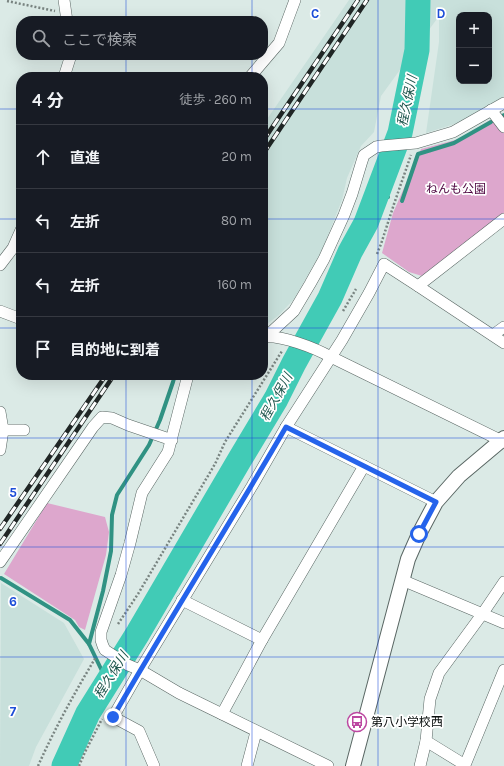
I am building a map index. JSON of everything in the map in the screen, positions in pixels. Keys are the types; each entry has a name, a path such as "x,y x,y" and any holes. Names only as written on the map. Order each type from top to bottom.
{"street":[{"path":"64,0 66,16"},
{"path":"268,56 279,43 295,0"},
{"path":"66,72 70,60"},
{"path":"254,72 264,60"},
{"path":"268,334 294,312 324,260 352,194 364,155 376,147 416,143 453,132 504,103"},
{"path":"491,110 504,127"},
{"path":"418,286 504,219"},
{"path":"0,265 13,248 16,241"},
{"path":"154,766 139,731 113,717 286,427 331,357 369,293 384,264 504,342"},
{"path":"0,311 16,317"},
{"path":"493,335 504,327"},
{"path":"268,337 289,340 321,351 503,440 459,476 436,502 419,534 408,559 402,580 353,766"},
{"path":"187,380 168,452 142,493 125,562 101,632 101,640 104,648 128,665 256,732 328,766"},
{"path":"0,412 3,430 0,450"},
{"path":"0,562 93,427 102,417 112,418 172,440"},
{"path":"286,427 436,502"},
{"path":"3,430 24,430"},
{"path":"222,714 262,640 364,466"},
{"path":"402,580 504,623"},
{"path":"420,766 426,741 430,699 439,673 504,582"},
{"path":"182,600 262,640"},
{"path":"426,741 465,765 504,670"},
{"path":"248,766 256,732"}],"path":[{"path":"7,1 62,16"},
{"path":"268,373 289,340"},
{"path":"116,627 138,594 174,534 215,464 225,442 264,380"},
{"path":"38,766 68,703 104,648"}],"shaded area":[{"path":"349,0 504,0 504,98 467,120 426,133 439,42 439,16 381,96 374,132 361,146 347,178 342,200 322,250 294,299 279,315 268,323 268,118"},
{"path":"1,583 64,623 84,659 36,747 29,766 0,766"}],"green space":[{"name":"ねんも公園","path":"490,120 496,123 504,132 504,213 422,276 409,272 382,253 393,213 421,149 459,139"},
{"path":"47,503 105,517 109,532 106,555 85,630 79,627 75,620 4,574"}],"waterway":[{"name":"程久保川","path":"64,766 88,713 138,633 276,399 330,298 350,252 366,223 400,133 417,50 418,0"},
{"path":"402,201 418,154 454,143 491,122"},
{"path":"377,194 388,197"},
{"path":"109,679 103,673 89,644 103,591 111,551 112,515 117,495 149,445 160,420 174,380"},
{"path":"1,578 70,620 89,644"}],"railway":[{"path":"268,134 358,0"},
{"path":"268,147 367,0"},
{"path":"0,529 103,380"},
{"path":"0,544 111,380"}],"place":[{"name":"第八小学校西","path":"357,722"}],"route":[{"path":"113,717 286,427 436,502 419,534"}]}
